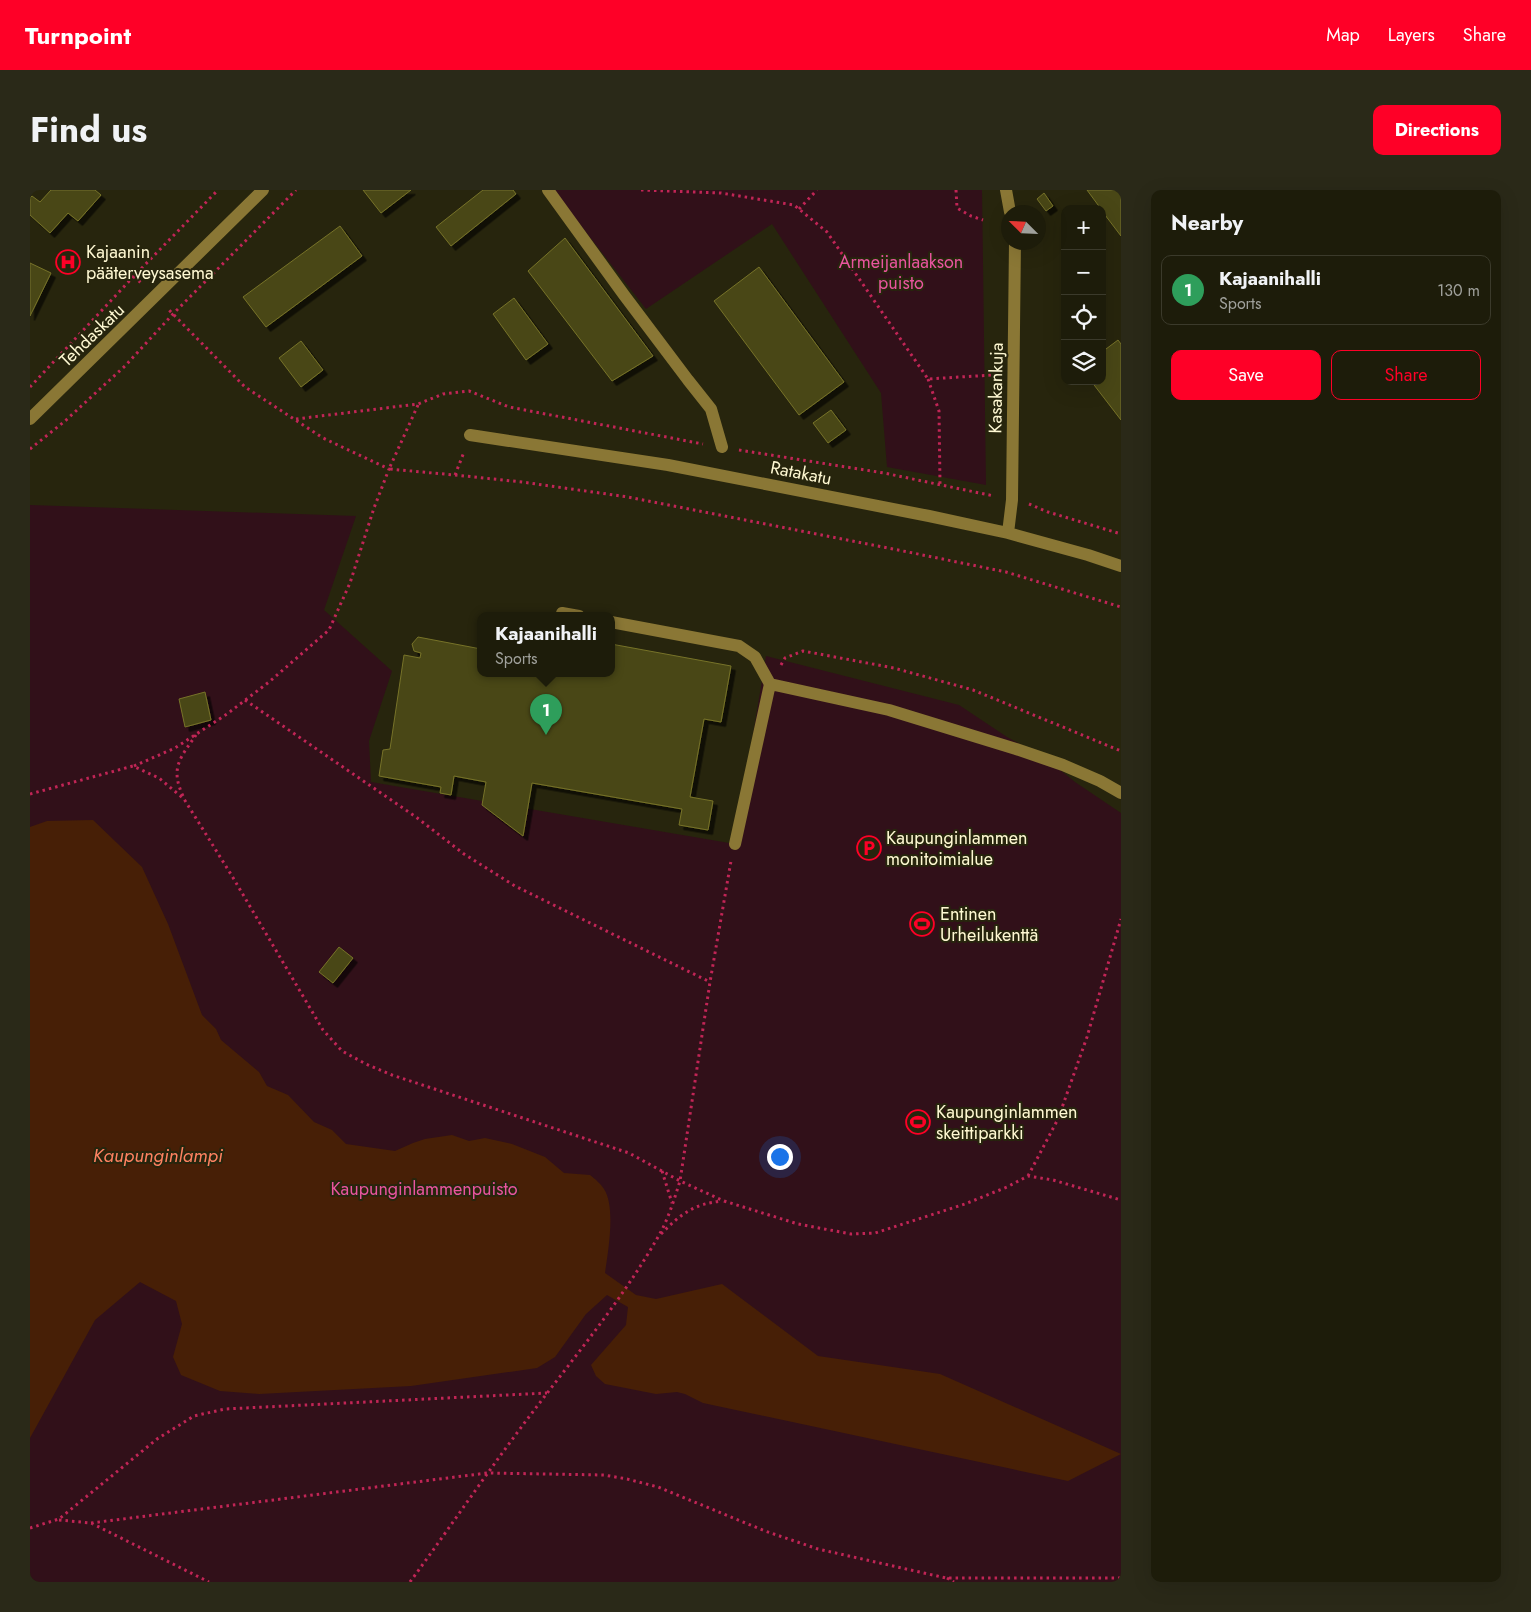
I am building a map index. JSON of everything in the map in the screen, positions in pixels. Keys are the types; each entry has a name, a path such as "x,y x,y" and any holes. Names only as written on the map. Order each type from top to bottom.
{"street":[{"name":"Tehdaskatu","path":"30,419 263,190"},
{"path":"548,190 630,303 711,409 722,447"},
{"path":"1006,190 1009,205"},
{"name":"Kasakankuja","path":"1008,533 1012,500 1015,250"},
{"name":"Ratakatu","path":"470,435 668,465 929,516 1008,533 1121,566"},
{"path":"615,623 739,646 755,657 770,684 735,844"},
{"path":"770,684 889,710 1016,749 1063,765 1121,792"}],"path":[{"path":"30,387 218,190"},
{"path":"30,449 65,421 125,366 173,314 296,190"},
{"path":"642,190 722,193 794,205 827,232 928,379 939,411 940,484"},
{"path":"799,209 817,190"},
{"path":"956,190 957,208 983,220"},
{"path":"134,276 245,387 323,438 389,469 522,482 628,497 1006,572 1121,607"},
{"path":"928,379 992,376"},
{"path":"30,794 134,766 175,748 245,700 329,630 350,584 374,508 389,469 418,404"},
{"path":"455,476 470,435"},
{"path":"770,684 785,658 803,651 876,664 973,690 1121,751"},
{"path":"245,700 416,817 464,854 515,886 710,982"},
{"path":"198,733 184,752 175,771 184,799 323,1030 342,1051 392,1075 629,1153 680,1181 724,1201 798,1224 851,1234 875,1233 965,1204 1007,1187 1028,1176 1058,1119 1087,1037 1121,919"},
{"path":"134,766 159,778 184,799"},
{"path":"410,1582 487,1473 633,1277 659,1236 680,1181 725,890 735,844"},
{"path":"662,1171 673,1203"},
{"path":"1028,1176 1053,1180 1121,1200"},
{"path":"659,1236 677,1218 690,1210 705,1203 724,1201"},
{"path":"59,1520 157,1440 194,1416 225,1408 547,1393"},
{"path":"30,1528 59,1520 91,1523 487,1473 604,1475 658,1488 818,1550 946,1578 1121,1578"},
{"path":"91,1523 209,1582"},
{"path":"946,1578 954,1582"}],"green space":[{"name":"Armeijanlaakson puisto","path":"553,190 982,190 986,485 887,467 881,393 772,224 646,309"},
{"name":"Kaupunginlammenpuisto","path":"30,505 356,516 324,610 392,671 369,741 371,782 735,844 766,656 959,705 1007,737 1044,757 1075,782 1121,813 1121,1582 30,1582"}],"water":[{"name":"Kaupunginlampi","path":"93,820 142,867 168,924 202,1015 216,1029 221,1040 259,1072 267,1086 288,1095 314,1122 332,1130 346,1144 395,1151 425,1139 452,1135 469,1141 485,1138 512,1144 545,1157 564,1173 590,1175 604,1189 610,1207 610,1230 605,1273 636,1295 656,1299 722,1284 818,1356 940,1374 1121,1454 1068,1481 703,1403 677,1392 656,1394 605,1384 596,1376 591,1365 626,1325 628,1307 607,1295 586,1314 555,1357 537,1368 411,1386 259,1394 220,1391 181,1375 173,1357 182,1324 176,1301 140,1282 95,1320 30,1438 30,827 47,821"}],"building":[{"path":"51,190 95,190 101,195 78,221 68,213 50,233 30,215 30,198 32,196 40,202"},
{"path":"363,190 411,190 381,213"},
{"path":"483,190 513,190 516,194 451,246 436,227"},
{"path":"1087,190 1121,190 1121,236 1106,216 1106,205 1098,205"},
{"path":"1044,193 1053,206 1046,211 1046,205 1042,205 1037,199"},
{"path":"340,226 362,256 266,327 243,297"},
{"path":"565,238 653,356 612,381 528,271"},
{"path":"30,263 51,273 30,316"},
{"path":"759,267 844,382 799,415 714,301"},
{"path":"514,298 548,344 526,360 493,314"},
{"path":"1118,340 1121,344 1121,420 1094,385 1106,385 1106,349"},
{"path":"301,341 323,370 301,387 279,358"},
{"path":"831,410 846,430 828,443 813,423"},
{"path":"418,637 477,648 477,677 615,677 615,645 731,666 721,722 704,719 690,797 713,801 708,830 679,825 682,809 532,783 523,836 482,805 486,782 454,776 451,795 440,793 441,787 379,776 383,750 390,749 404,655 420,658 421,653 414,651 412,644"},
{"path":"205,692 211,720 185,727 179,699"},
{"path":"339,947 353,958 333,983 319,972"}],"place":[{"name":"Kajaanin pääterveysasema","path":"68,262"},
{"name":"Kajaanihalli","path":"546,735"},
{"name":"Kaupunginlammen monitoimialue","path":"869,848"},
{"name":"Entinen Urheilukenttä","path":"922,924"},
{"name":"Kaupunginlammen skeittiparkki","path":"918,1122"}]}
